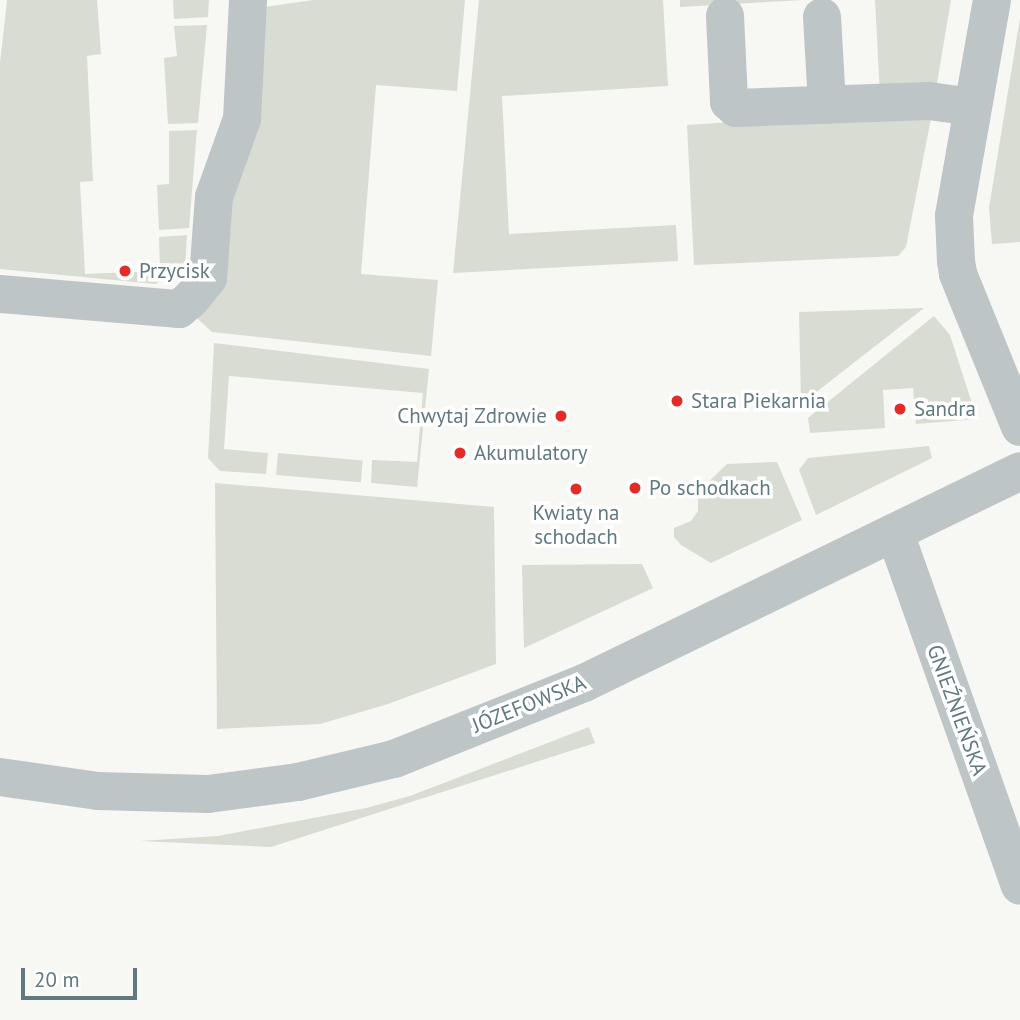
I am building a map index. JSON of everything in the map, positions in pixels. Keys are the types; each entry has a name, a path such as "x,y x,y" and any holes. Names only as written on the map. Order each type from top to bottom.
{"street":[{"path":"0,294 179,309 191,299 208,278 214,197 242,119 248,0"},
{"path":"992,0 954,216 958,274 1020,427"},
{"path":"725,16 729,103 736,108 929,102 973,107"},
{"path":"822,16 827,105"},
{"name":"JÓZEFOWSKA","path":"0,777 98,791 208,794 299,782 394,759 584,683 1020,471"},
{"name":"GNIEŹNIEŃSKA","path":"895,533 1020,886"}],"shaded area":[{"path":"7,0 97,0 101,54 87,56 93,181 80,182 85,274 160,271 159,237 187,235 185,269 155,284 0,269 0,63"},
{"path":"173,0 209,0 208,17 174,19"},
{"path":"313,0 465,0 457,91 376,85 361,274 438,280 431,356 212,332 187,309 257,8"},
{"path":"479,0 663,0 668,86 502,96 509,234 676,225 678,261 453,273"},
{"path":"680,0 803,0 680,7"},
{"path":"875,0 951,0 935,95 880,95"},
{"path":"1020,18 1020,242 992,244 989,208"},
{"path":"207,25 198,123 168,124 164,58 177,56 174,26"},
{"path":"933,108 906,247 898,256 694,265 687,125"},
{"path":"197,130 189,228 159,230 157,185 169,184 169,131"},
{"path":"924,308 801,404 799,312"},
{"path":"934,316 950,335 977,419 916,424 913,388 883,390 885,428 810,433 808,418"},
{"path":"214,343 429,369 417,487 371,483 372,460 417,462 423,393 229,376 224,449 268,453 266,474 220,471 208,458"},
{"path":"929,446 932,458 816,515 799,470 808,458"},
{"path":"278,453 363,460 361,482 276,475"},
{"path":"777,462 802,520 711,563 681,545 674,537 674,528 691,521 698,511 698,492 727,464"},
{"path":"215,483 494,507 496,664 388,704 320,724 217,729"},
{"path":"642,564 653,588 524,648 522,565"},
{"path":"589,727 595,743 271,847 140,841 218,836 366,808 410,796"}],"place":[{"name":"Przycisk","path":"125,271"},
{"name":"Stara Piekarnia","path":"677,401"},
{"name":"Sandra","path":"900,409"},
{"name":"Chwytaj Zdrowie","path":"561,416"},
{"name":"Akumulatory","path":"460,453"},
{"name":"Po schodkach","path":"635,488"},
{"name":"Kwiaty na schodach","path":"576,489"}]}
